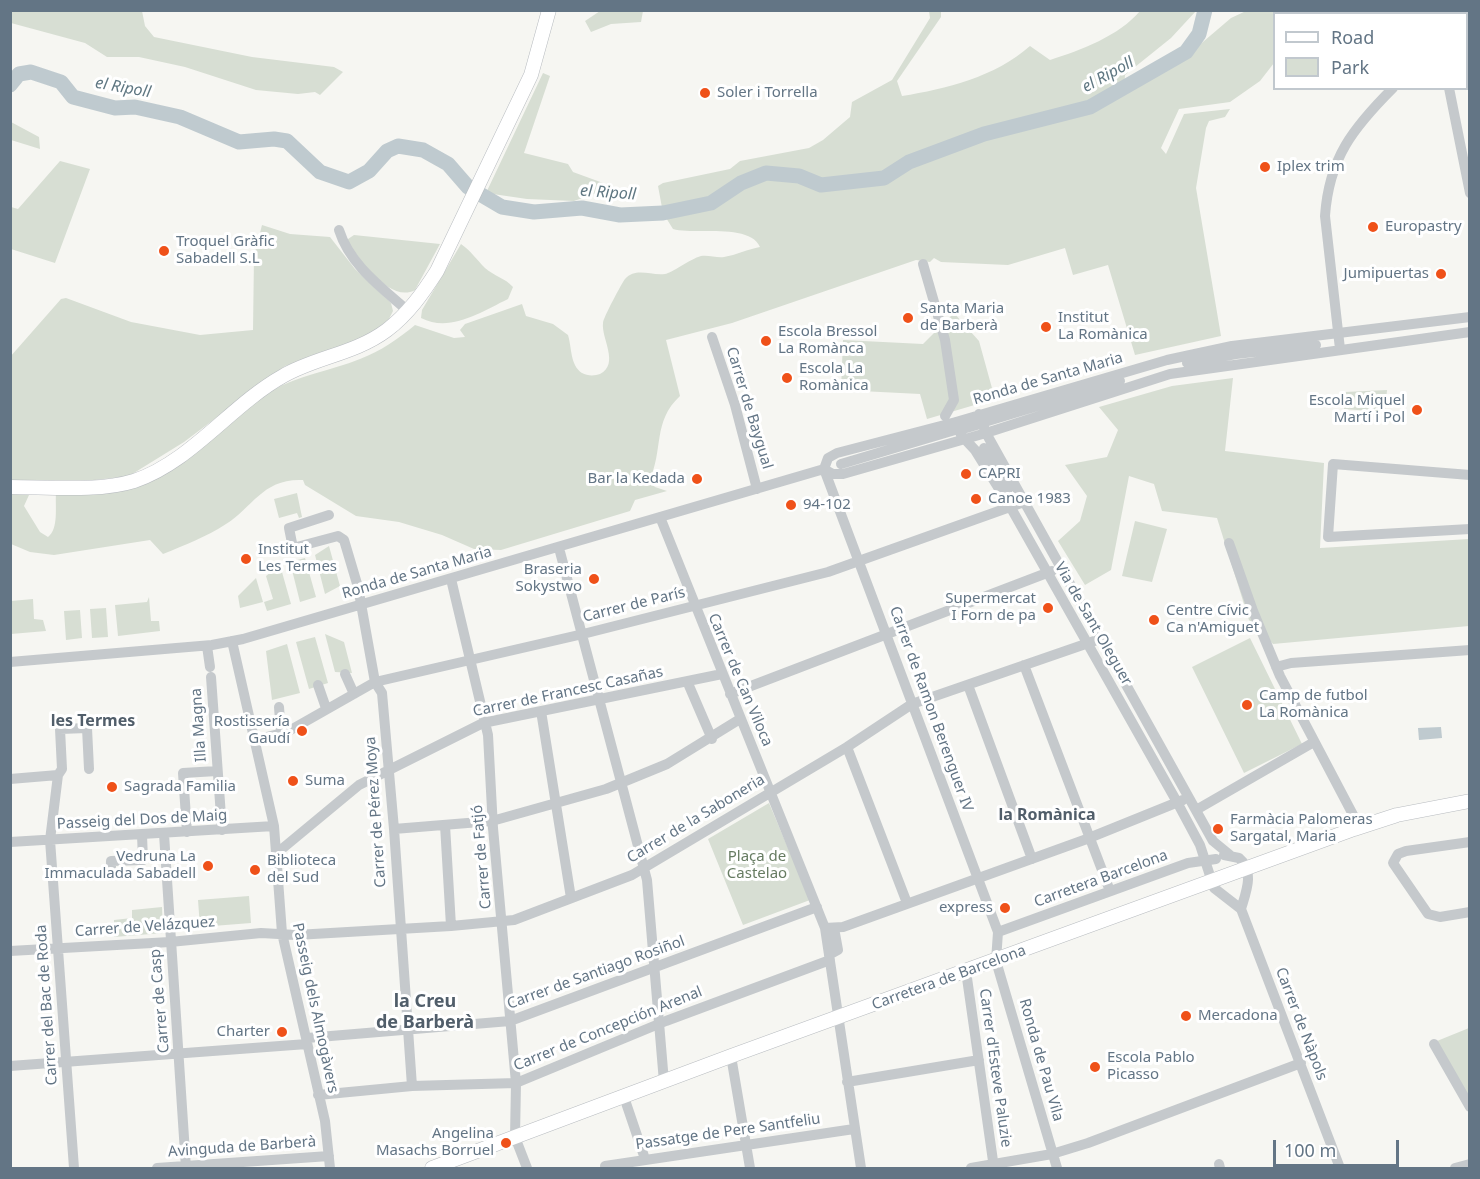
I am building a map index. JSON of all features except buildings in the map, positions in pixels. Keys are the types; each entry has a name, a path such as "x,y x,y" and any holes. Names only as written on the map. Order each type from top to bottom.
{"main road":[{"path":"10,487 110,485 139,479 168,464 282,376 367,343 408,311 437,271 503,135 539,54 549,10"},
{"name":"Carretera de Barcelona","path":"432,1168 731,1056 1360,828 1397,815 1470,801"}],"street":[{"path":"1340,349 1324,216 1326,194 1333,169 1344,145 1360,122 1391,90"},
{"path":"1450,90 1466,151 1470,193"},
{"path":"339,230 347,249 360,268 408,311"},
{"path":"923,264 945,340 954,400 945,416"},
{"name":"Ronda de Santa Maria","path":"983,423 1167,360 1232,346 1470,317"},
{"path":"1355,340 1470,324"},
{"name":"Ronda de Santa Maria","path":"824,469 828,458 837,453 959,430 1170,374 1470,332"},
{"name":"Carrer de Baygual","path":"712,337 735,405 757,489"},
{"name":"Ronda de Santa Maria","path":"10,662 207,646 232,641 559,548 824,469 832,474 843,474 959,430 1170,366 1236,354 1316,345"},
{"name":"Via de Sant Oleguer","path":"983,423 1017,505"},
{"path":"840,463 959,430"},
{"name":"Via de Sant Oleguer","path":"959,430 1017,505"},
{"name":"Via de Sant Oleguer","path":"984,448 1208,844 1243,860 1248,869"},
{"path":"1470,475 1333,464 1328,537 1470,529"},
{"name":"Carrer de Ramon Berenguer IV","path":"824,469 861,561 976,879 998,932 996,961"},
{"name":"Carrer de París","path":"254,740 281,733 375,682 583,634 861,561 1017,505"},
{"name":"Carrer de Pérez Moya","path":"329,515 289,528 293,548 338,536 344,540 358,587 375,682 381,693 390,770 412,1086"},
{"name":"Carrer de Can Viloca","path":"660,517 693,606 817,907 830,928 830,957 837,1018 861,1168"},
{"path":"1229,543 1252,611 1276,667 1360,828"},
{"path":"559,548 643,868 656,969 664,1082"},
{"path":"730,694 1052,570"},
{"name":"Carrer de Fatjó","path":"451,579 471,659 483,723 488,735 492,821 503,921 516,1083 515,1137"},
{"name":"Passeig dels Almogàvers","path":"232,641 274,826 282,933 307,1041 330,1168"},
{"name":"Carrer de la Saboneria","path":"282,933 296,935 503,921 571,898 632,875 847,747 912,704 1094,641"},
{"name":"Illa Magna","path":"207,646 211,672 222,830"},
{"path":"1276,667 1291,663 1470,650"},
{"path":"1024,665 1110,891"},
{"path":"345,674 354,694"},
{"name":"Carrer de Francesc Casañas","path":"277,853 359,785 483,723 722,674"},
{"path":"687,681 712,739"},
{"path":"318,685 326,708"},
{"path":"968,685 1032,859"},
{"path":"279,707 281,733"},
{"path":"541,711 571,898"},
{"path":"394,829 492,821 606,789 667,764 712,739 740,720"},
{"name":"Carrer del Bac de Roda","path":"74,1168 50,840 58,775 62,769 60,729 87,728 89,769"},
{"path":"1196,810 1314,742"},
{"path":"847,747 907,903"},
{"name":"Illa Magna","path":"187,832 183,773 217,771"},
{"path":"10,779 58,775"},
{"path":"830,928 1032,859 1183,800"},
{"name":"Via de Sant Oleguer","path":"1183,800 1196,810 1208,844 1204,861 1213,883"},
{"path":"445,825 451,926"},
{"name":"Passeig del Dos de Maig","path":"10,842 274,826"},
{"name":"Carrer de Casp","path":"164,834 186,1167"},
{"path":"111,867 111,861 143,860 142,835"},
{"path":"1470,842 1406,851 1394,860 1394,867 1428,914 1440,917 1470,912"},
{"name":"Carretera Barcelona","path":"998,932 1188,863 1230,855"},
{"path":"1213,883 1216,859"},
{"path":"1241,909 1248,869"},
{"path":"1213,883 1238,893 1246,885"},
{"path":"1213,883 1241,909"},
{"name":"Carrer de Santiago Rosiñol","path":"10,1066 179,1055 510,1022 817,907"},
{"name":"Carrer de Nàpols","path":"1241,909 1340,1168"},
{"name":"Carrer de Velázquez","path":"10,951 282,933"},
{"name":"Carrer de Concepción Arenal","path":"318,1095 412,1086 516,1083 830,957"},
{"name":"Ronda de Pau Vila","path":"996,961 1057,1168"},
{"name":"Carrer d'Esteve Paluzie","path":"966,971 994,1167"},
{"path":"1434,1044 1470,1107"},
{"path":"731,1056 750,1168"},
{"path":"847,1082 979,1060"},
{"path":"971,1168 994,1167 1052,1154 1300,1063"},
{"path":"624,1097 645,1159"},
{"name":"Passatge de Pere Santfeliu","path":"605,1166 854,1129"},
{"path":"515,1137 527,1168"},
{"name":"Carrer de Nàpols","path":"1333,1149 1334,1168"},
{"name":"Avinguda de Barberà","path":"157,1168 329,1156"},
{"path":"1455,1168 1469,1163"}],"green space":[{"path":"10,11 142,11 145,26 154,37 252,57 334,67 343,72 320,95 315,92 298,94 256,90 185,67 139,57 107,57 85,43 11,23"},
{"path":"600,11 643,11 641,22 611,24 591,32 585,21"},
{"path":"929,11 941,11 941,17 897,81 902,96 936,90 986,74 1030,46 1050,60 1062,56 1110,35 1140,11 1196,11 1171,38 1125,75 1124,91 1190,53 1231,18 1246,11 1351,11 1273,12 1273,64 1260,81 1230,102 1179,109 1161,148 1166,154 1184,114 1230,109 1225,117 1209,121 1196,188 1221,336 1135,355 1108,265 1073,275 1065,248 1008,265 941,262 934,258 930,262 916,260 732,323 666,340 680,396 665,416 649,481 655,487 667,491 635,500 630,511 501,550 474,549 442,535 399,522 356,516 305,485 303,480 289,481 268,489 218,529 163,554 150,540 54,555 30,552 11,544 10,494 29,495 24,506 40,532 48,537 54,529 56,493 117,490 152,481 271,391 292,381 368,356 415,325 454,338 465,337 460,330 465,324 522,304 526,316 553,324 568,335 573,361 578,370 586,375 600,374 609,364 603,323 620,287 629,275 634,273 665,274 701,256 724,257 760,247 754,240 734,232 673,229 663,213 658,186 730,169 740,161 809,148 823,140 850,117 852,102 892,80 930,18"},
{"path":"543,73 550,76 524,153 568,164 573,172 614,187 574,201 527,199 486,193"},
{"path":"11,122 39,137 40,149 11,140"},
{"path":"60,161 90,169 55,263 11,249 11,207 18,209"},
{"path":"262,225 290,234 330,237 355,269 391,303 393,311 389,319 371,334 350,344 285,366 184,442 129,476 95,480 11,480 10,357 61,299 66,298 131,322 200,335 253,330 254,256"},
{"path":"354,235 440,244 415,290 405,293 395,291 367,268 345,241"},
{"path":"461,244 485,268 513,287 508,299 476,315 454,322 432,322 421,318 422,310"},
{"path":"954,313 979,341 995,399 927,419 920,394 841,390 843,340 923,344"},
{"path":"1233,378 1225,451 1324,463 1320,548 1469,539 1469,626 1273,644 1249,620 1217,518 1162,511 1154,484 1129,476 1111,570 1085,585 1058,541 1080,521 1087,496 1065,465 1107,457 1118,430 1099,407 1172,386"},
{"path":"1387,390 1385,412 1344,409 1345,392"},
{"path":"297,493 302,517 299,518 297,513 279,518 274,499"},
{"path":"1135,521 1167,529 1152,582 1122,576"},
{"path":"329,546 340,586 325,594 315,555"},
{"path":"305,558 316,597 300,602 290,562"},
{"path":"280,565 291,604 267,611 264,602 273,599 266,576"},
{"path":"256,578 263,602 240,608 238,596"},
{"path":"149,597 151,621 159,621 160,631 118,636 115,605 147,602"},
{"path":"33,599 34,619 43,620 46,631 11,634 11,601"},
{"path":"106,608 108,637 92,638 90,609"},
{"path":"80,610 82,638 66,640 64,611"},
{"path":"325,634 344,642 352,673 335,672"},
{"path":"315,637 328,683 309,689 296,642"},
{"name":"Camp de futbol La Romànica","path":"1250,638 1302,744 1244,773 1192,667"},
{"path":"287,644 300,693 272,700 266,651"},
{"name":"Plaça de Castelao","path":"769,803 810,900 743,925 708,839"},
{"path":"249,896 251,923 200,927 198,900"},
{"path":"162,907 163,933 114,937 114,920 132,918 132,910"},
{"path":"1469,1028 1469,1102 1437,1041"}],"shaded area":[{"path":"1441,727 1442,738 1419,740 1418,728"}],"waterway":[{"name":"el Ripoll","path":"10,85 19,74 31,72 61,82 73,97 115,108 135,107 180,117 239,142 274,139 287,141 320,172 349,182 369,171 387,151 398,146 423,150 448,164 468,187 502,207 534,212 582,208 620,215 663,213 711,203 741,183 766,173 799,176 821,185 884,178 909,162 984,134 1090,107 1186,52 1199,34 1205,10"}],"place":[{"name":"Soler i Torrella","path":"705,93"},
{"name":"Iplex trim","path":"1265,167"},
{"name":"Europastry","path":"1373,227"},
{"name":"Troquel Gràfic Sabadell S.L","path":"164,251"},
{"name":"Jumipuertas","path":"1441,274"},
{"name":"Santa Maria de Barberà","path":"908,318"},
{"name":"Institut La Romànica","path":"1046,327"},
{"name":"Escola Bressol La Romànca","path":"766,341"},
{"name":"Escola La Romànica","path":"787,378"},
{"name":"Escola Miquel Martí i Pol","path":"1417,410"},
{"name":"CAPRI","path":"966,474"},
{"name":"Bar la Kedada","path":"697,479"},
{"name":"Canoe 1983","path":"976,499"},
{"name":"94-102","path":"791,505"},
{"name":"Institut Les Termes","path":"246,559"},
{"name":"Braseria Sokystwo","path":"594,579"},
{"name":"Supermercat I Forn de pa","path":"1048,608"},
{"name":"Centre Cívic Ca n'Amiguet","path":"1154,620"},
{"name":"Camp de futbol La Romànica","path":"1247,705"},
{"name":"Rostissería Gaudí","path":"302,731"},
{"name":"Suma","path":"293,781"},
{"name":"Sagrada Familia","path":"112,787"},
{"name":"Farmàcia Palomeras Sargatal, Maria","path":"1218,829"},
{"name":"Vedruna La Immaculada Sabadell","path":"208,866"},
{"name":"Biblioteca del Sud","path":"255,870"},
{"name":"express","path":"1005,908"},
{"name":"Mercadona","path":"1186,1016"},
{"name":"Charter","path":"282,1032"},
{"name":"Escola Pablo Picasso","path":"1095,1067"},
{"name":"Angelina Masachs Borruel","path":"506,1143"}],"district":[{"name":"les Termes","path":"93,721"},
{"name":"la Romànica","path":"1047,815"},
{"name":"la Creu de Barberà","path":"425,1012"}]}
